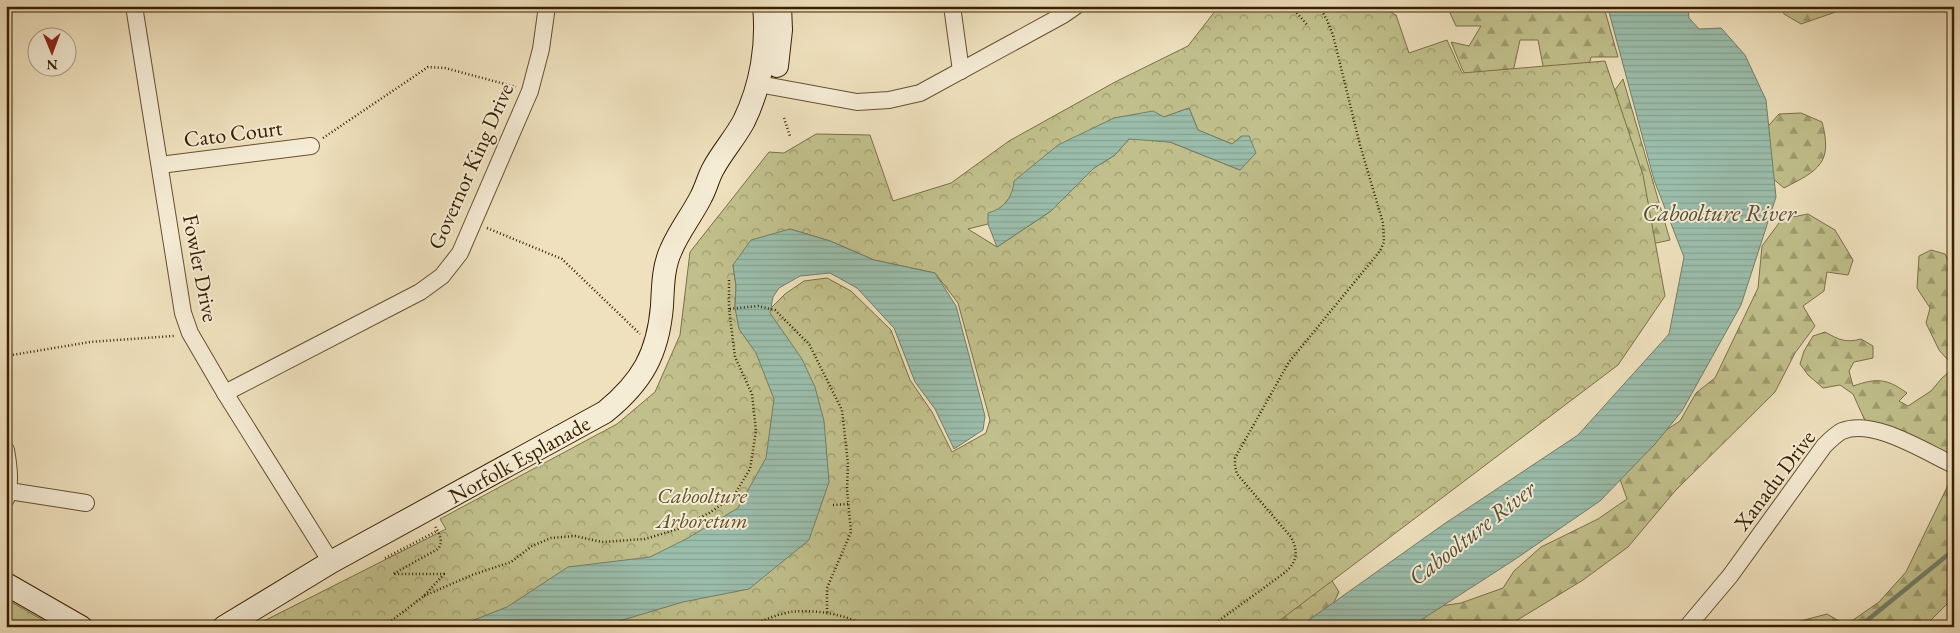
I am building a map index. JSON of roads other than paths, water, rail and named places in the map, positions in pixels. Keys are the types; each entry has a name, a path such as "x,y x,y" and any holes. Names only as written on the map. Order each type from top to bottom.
{"street":[{"name":"Fowler Drive","path":"134,6 183,313 190,333 225,393 331,562"},
{"name":"Governor King Drive","path":"225,393 420,292 442,276 460,252 530,91 541,48 547,6"},
{"path":"764,6 765,85"},
{"path":"765,85 780,46 780,6"},
{"path":"952,6 961,71"},
{"path":"765,85 857,102 889,100 920,93 1063,16 1076,6"},
{"name":"Norfolk Esplanade","path":"224,627 331,562 605,412 625,396 638,380 657,342 664,275 670,252 683,225 701,198 712,169 765,85"},
{"name":"Cato Court","path":"160,165 311,146"},
{"name":"Xanadu Drive","path":"1687,627 1730,576 1824,446 1842,431 1865,428 1889,434 1954,465"},
{"path":"6,450 10,468 7,495 86,502"},
{"path":"6,584 81,627"}],"water":[{"name":"Caboolture River","path":"1597,6 1688,6 1689,18 1699,29 1721,28 1745,55 1766,100 1776,197 1741,305 1682,411 1655,444 1600,501 1514,560 1410,627 1299,627 1444,524 1578,435 1669,334 1684,257 1654,180 1609,12"},
{"path":"1189,108 1198,130 1232,144 1242,136 1249,136 1256,153 1240,170 1170,142 1129,139 1115,155 1094,168 1051,211 997,247 988,224 988,213 999,209 1007,202 1012,192 1014,181 1058,145 1114,118 1153,111 1164,117"},
{"path":"790,229 830,241 874,260 935,273 956,306 985,416 983,430 954,449 935,409 915,382 894,328 857,288 830,273 800,276 779,288 773,297 770,313 802,359 815,387 824,421 829,482 809,540 749,589 683,602 599,627 456,627 507,607 568,567 650,557 686,539 738,508 766,458 774,399 756,353 739,329 735,308 736,286 733,265 751,240"}],"waterway":[{"path":"1859,627 1950,553 1954,553"}],"park label":[{"name":"Caboolture Arboretum","path":"702,508"}]}
